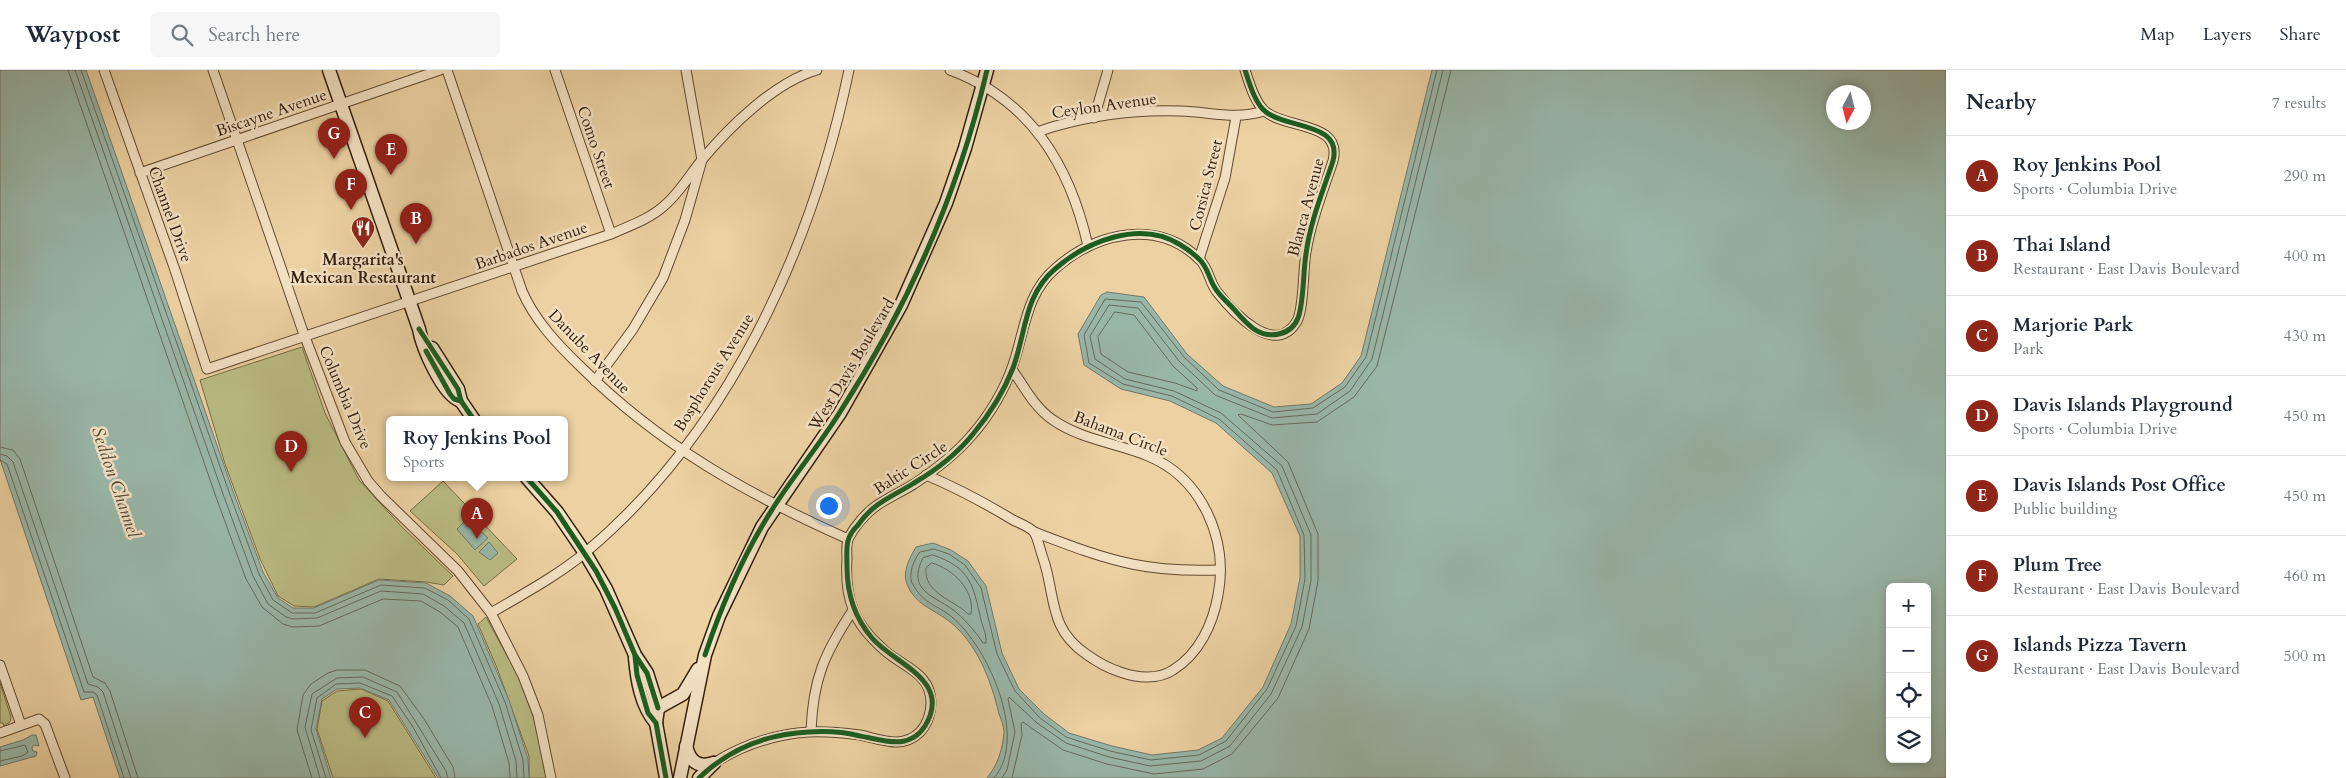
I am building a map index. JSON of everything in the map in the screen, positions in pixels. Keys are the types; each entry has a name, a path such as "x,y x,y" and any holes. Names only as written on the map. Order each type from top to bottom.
{"street":[{"name":"Channel Drive","path":"104,70 175,270 207,369"},
{"name":"Columbia Drive","path":"213,70 305,338 342,435 368,481 386,503 458,571 491,613 523,676 538,715 551,778"},
{"path":"329,70 419,329 426,337 458,389 460,401 471,416"},
{"name":"Biscayne Avenue","path":"140,173 440,70"},
{"name":"Danube Avenue","path":"447,70 527,303 538,320 595,381 630,413 681,451 775,505 848,539"},
{"name":"Como Street","path":"555,70 611,234"},
{"path":"595,381 633,329 663,278 685,220 702,160 686,70"},
{"name":"Barbados Avenue","path":"207,369 305,338 611,234 649,216 664,207 677,194 702,160 767,96 788,82 817,70"},
{"name":"Bosphorous Avenue","path":"491,613 532,589 585,553 640,500 681,451 723,391 777,294 805,227 837,126 849,70"},
{"path":"950,70 984,85 1013,107 1037,132 1067,177 1082,220 1088,246"},
{"name":"West Davis Boulevard","path":"658,708 683,694 704,656 739,571 775,505 840,413 901,305 946,203 984,85 987,70"},
{"path":"1094,118 1108,70"},
{"path":"1245,70 1264,111"},
{"name":"Ceylon Avenue","path":"1037,132 1094,118 1142,112 1181,111 1236,117 1264,111"},
{"name":"Blanca Avenue","path":"1199,259 1217,292 1256,331 1269,334 1282,333 1291,328 1298,320 1306,248 1333,161 1335,147 1330,138 1318,131 1286,122 1264,111"},
{"name":"Corsica Street","path":"1199,259 1225,178 1236,117"},
{"name":"Baltic Circle","path":"848,539 878,502 926,476 960,449 975,432 995,403 1012,368 1029,306 1045,278 1063,262 1088,246 1120,236 1136,234 1158,235 1178,244 1199,259"},
{"name":"Bahama Circle","path":"1012,368 1035,403 1053,420 1090,438 1149,456 1169,467 1189,484 1201,500 1216,534 1220,570 1219,591 1212,619 1198,646 1186,661 1170,672 1158,676 1129,675 1100,664 1063,634 1034,532"},
{"path":"926,476 982,501 1034,532 1097,554 1133,564 1181,569 1220,570"},
{"path":"530,481 557,512 585,553 606,589 635,654 646,673 658,708 656,722 666,776"},
{"path":"686,744 689,755 695,763 706,765 714,763 752,744 811,732 845,733 885,742 898,742 913,737 919,732 928,718 931,702 927,685 923,678 882,649 853,610 847,570 848,539"},
{"path":"811,732 813,696 820,669 834,640 853,610"},
{"path":"635,654 637,675 648,713 656,722"},
{"name":"West Davis Boulevard","path":"680,778 704,656"},
{"path":"0,666 21,725"},
{"path":"0,733 38,719 45,724 65,778"},
{"path":"699,778 714,763"}],"green space":[{"path":"302,347 325,413 359,480 401,526 453,576 444,585 379,579 314,607 294,606 278,596 260,559 225,464 200,380"},
{"path":"443,481 517,559 484,586 457,554 410,511"},
{"path":"486,617 519,678 533,715 548,778 529,778 529,756 497,668 478,624"},
{"path":"0,683 11,717 10,722 4,726 3,723 0,723"},
{"path":"361,689 388,701 436,778 333,778 317,729 322,701 337,691"}],"water":[{"name":"Seddon Channel","path":"0,70 86,70 233,491 263,572 278,598 293,608 314,608 379,580 426,583 450,596 473,616 509,700 528,759 529,778 438,778 389,700 360,688 337,689 322,699 316,729 331,778 120,778 93,697 81,700 0,459"},
{"path":"1432,70 1946,70 1946,778 987,778 999,757 1004,732 992,688 968,640 949,621 925,606 910,591 905,575 909,560 916,547 933,543 951,550 968,561 986,586 1002,653 1019,689 1044,714 1069,733 1112,746 1152,755 1198,750 1222,738 1263,687 1291,624 1300,578 1300,536 1272,473 1216,423 1170,401 1121,389 1084,365 1078,334 1101,295 1107,292 1144,297 1187,354 1223,386 1274,407 1311,404 1342,383 1361,356"},
{"path":"467,519 488,538 475,550 457,529"},
{"path":"489,542 498,553 490,560 479,552"},
{"path":"36,735 39,746 34,745 32,748 33,751 37,752 36,756 0,766 0,747 23,740"}],"cycle path":[{"path":"705,655 727,597 744,559 764,523 840,412 887,332 909,290 946,204 962,160 987,70"},
{"path":"699,778 736,751 778,736 793,733 828,732 895,742 911,739 919,734 925,726 932,710 932,696 926,685 917,674 872,638 856,613 848,587 847,544 855,528 870,511 938,467 953,455 979,427 996,402 1013,368 1027,315 1037,291 1045,279 1068,259 1098,242 1114,237 1131,234 1148,234 1164,237 1193,253 1200,260 1205,266 1218,293 1258,332 1271,335 1279,334 1295,324 1300,312 1310,230 1333,161 1334,148 1330,139 1322,133 1275,117 1266,112 1256,98 1245,70"},
{"path":"419,329 458,389 461,401 471,416"},
{"path":"426,351 450,394 454,399 461,401"},
{"path":"530,481 557,512 596,571 615,608 635,655 647,673 658,708"},
{"path":"635,656 637,675 648,713 656,723 666,778"}],"place":[{"name":"Islands Pizza Tavern","path":"334,159"},
{"name":"Davis Islands Post Office","path":"391,175"},
{"name":"Plum Tree","path":"351,210"},
{"name":"Thai Island","path":"416,244"},
{"name":"Margarita's Mexican Restaurant","path":"363,249"},
{"name":"Davis Islands Playground","path":"291,472"},
{"name":"Roy Jenkins Pool","path":"477,539"},
{"name":"Marjorie Park","path":"365,738"}]}
